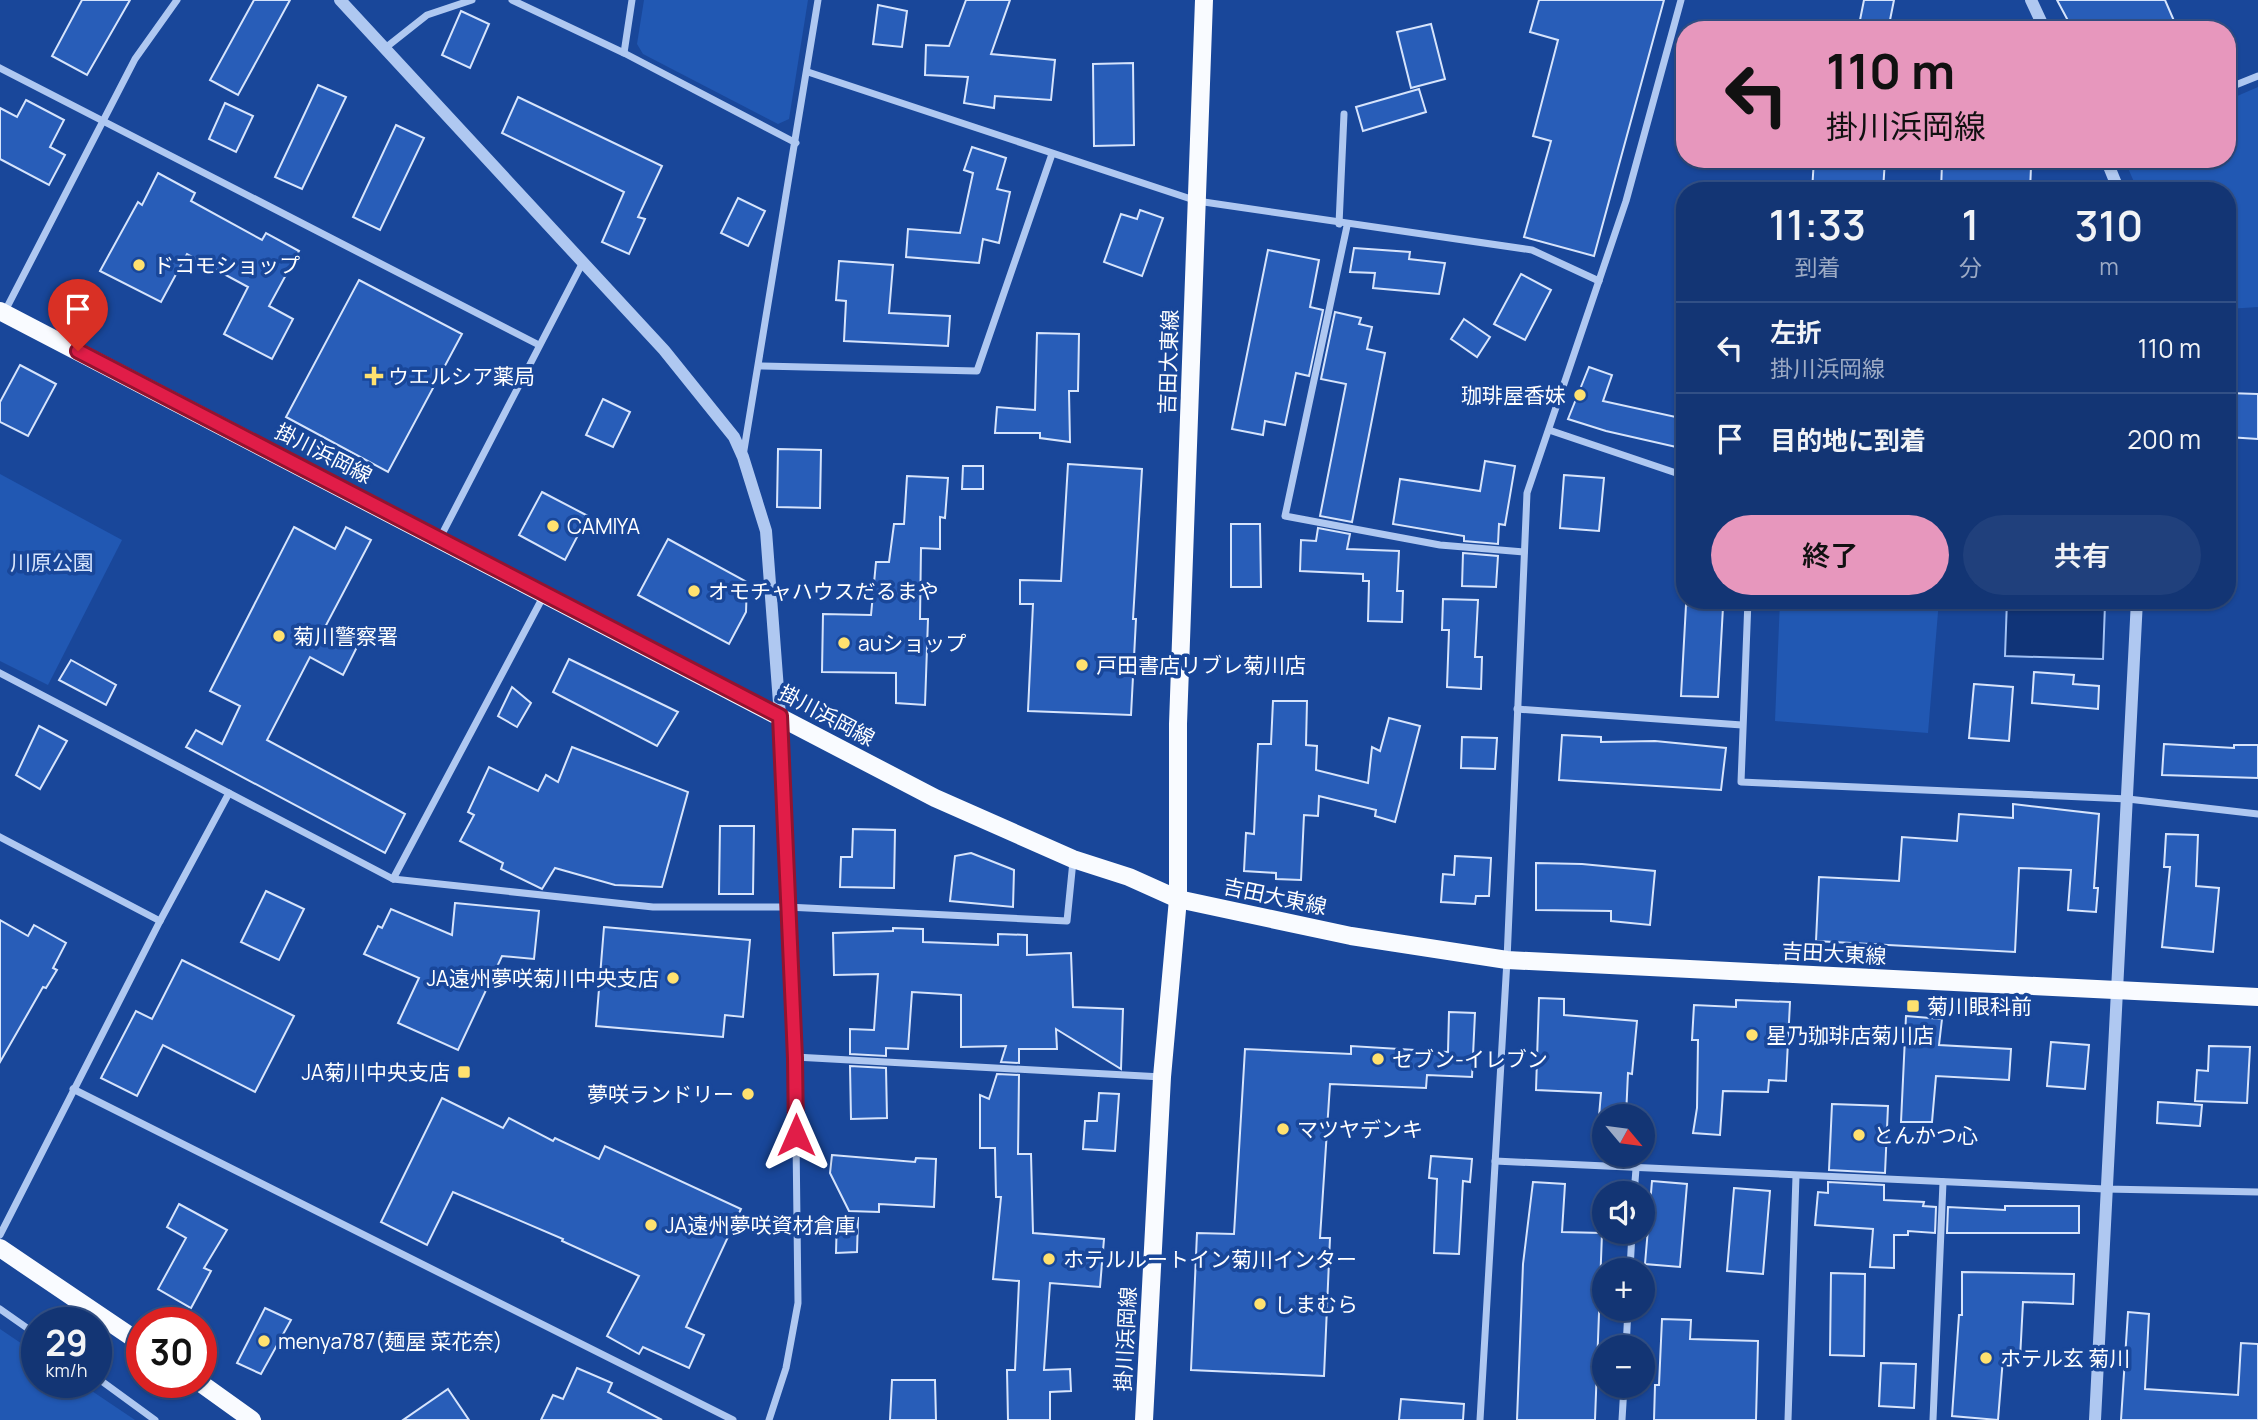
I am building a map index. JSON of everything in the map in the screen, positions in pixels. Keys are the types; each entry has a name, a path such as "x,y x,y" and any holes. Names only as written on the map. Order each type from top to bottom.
{"main road":[{"name":"吉田大東線","path":"1204,0 1178,724 1178,899 1351,936 1507,960 2258,997"},
{"name":"掛川浜岡線","path":"1,314 440,539 935,798 1073,859 1129,877 1178,899 1163,1077 1144,1420"},
{"path":"0,1248 126,1333"},
{"path":"217,1395 252,1420"}],"street":[{"path":"1,314 135,59 177,0"},
{"path":"340,0 695,384 733,437 743,457 766,531 780,716 795,1058 798,1303 786,1368 769,1420"},
{"path":"384,49 427,15 472,0"},
{"path":"512,0 624,53 796,143"},
{"path":"624,53 632,0"},
{"path":"743,457 818,0"},
{"path":"1480,1420 1507,960 1527,494 1626,201 1681,0"},
{"path":"2031,0 2041,21"},
{"path":"0,68 539,345"},
{"path":"808,72 1197,201 1348,226 1532,250 1599,281"},
{"path":"2236,85 2258,76"},
{"path":"1339,224 1344,114"},
{"path":"760,366 977,371 1052,154"},
{"path":"1348,226 1285,516 1440,545 1524,552"},
{"path":"440,539 583,262"},
{"path":"1549,430 1676,473"},
{"path":"393,879 544,594"},
{"path":"1748,609 1741,782 2128,799 2258,814"},
{"path":"2095,1420 2137,609"},
{"path":"0,673 393,879 653,907 787,907 1067,921 1073,859"},
{"path":"1517,709 1742,724"},
{"path":"0,1235 160,921 229,793"},
{"path":"0,837 160,921"},
{"path":"795,1058 1163,1077"},
{"path":"73,1089 733,1420"},
{"path":"1496,1161 2105,1189 2258,1192"},
{"path":"1635,1181 1636,1169"},
{"path":"1788,1420 1796,1176"},
{"path":"1933,1420 1943,1182"},
{"path":"0,1309 21,1324"},
{"path":"112,1389 155,1420"},
{"path":"1622,1420 1623,1398"}],"green space":[{"path":"644,0 808,0 789,119 778,124 643,54 637,44"},
{"path":"2258,87 2258,307 2236,308 2236,182 2134,182 2128,168 2236,168 2236,97"},
{"name":"川原公園","path":"0,474 122,540 48,685 0,661"},
{"path":"1780,609 1938,609 1928,733 1775,721"},
{"path":"0,1329 21,1343 21,1398 102,1398 135,1420 0,1420"}],"shaded area":[{"path":"2007,609 2105,609 2103,659 2005,656"}],"building":[{"path":"82,0 130,0 87,75 52,56"},
{"path":"254,0 290,0 238,95 210,80"},
{"path":"966,0 1010,0 991,54 1055,60 1051,100 995,96 994,108 964,103 968,77 925,75 926,45 949,46"},
{"path":"1539,0 1664,0 1594,256 1524,237 1551,141 1533,136 1558,40 1530,32"},
{"path":"1864,0 1894,0 1890,21 1860,21"},
{"path":"2057,0 2165,0 2174,21 2068,21"},
{"path":"878,5 907,11 902,47 873,44"},
{"path":"461,11 489,24 470,68 442,55"},
{"path":"1431,24 1445,79 1411,88 1397,32"},
{"path":"1133,63 1134,145 1094,146 1093,64"},
{"path":"318,85 346,97 302,189 275,177"},
{"path":"1419,89 1426,112 1363,131 1356,107"},
{"path":"518,97 662,166 638,217 645,219 629,254 602,242 624,192 502,133"},
{"path":"26,100 64,120 50,147 65,155 49,185 0,159 0,108 17,117"},
{"path":"225,103 253,116 236,152 209,139"},
{"path":"396,125 424,138 380,230 353,217"},
{"path":"972,147 1006,158 997,189 1010,192 999,243 983,239 979,263 906,257 908,229 960,233 973,173 964,170"},
{"path":"1813,168 1884,168 1884,182 1813,182"},
{"path":"1942,168 2031,168 2030,182 1941,182"},
{"path":"158,173 195,193 191,201 262,240 266,233 299,251 269,306 293,319 272,359 224,334 248,287 187,254 161,302 100,271 138,202 142,205"},
{"path":"738,198 765,211 748,246 721,233"},
{"path":"1140,210 1163,218 1142,276 1104,262 1121,214 1137,219"},
{"path":"1354,248 1410,252 1409,259 1445,263 1439,294 1373,288 1375,273 1350,272"},
{"path":"1268,250 1319,260 1310,307 1323,310 1309,376 1296,373 1285,425 1265,421 1263,435 1232,429"},
{"path":"839,261 893,265 889,313 950,316 948,346 844,341 846,301 836,300"},
{"path":"1521,274 1551,290 1525,340 1494,324"},
{"name":"ウエルシア薬局","path":"359,280 462,334 388,472 286,417"},
{"path":"1335,312 1361,318 1359,324 1372,327 1367,349 1385,353 1352,522 1320,516 1346,384 1321,379"},
{"path":"1464,319 1490,337 1477,357 1451,339"},
{"path":"1037,333 1079,334 1078,391 1069,391 1070,442 1040,438 1040,433 995,433 997,407 1035,410"},
{"path":"20,365 56,384 28,436 0,422 0,402"},
{"path":"1589,367 1612,375 1603,401 1676,417 1676,447 1606,431 1568,419"},
{"path":"2236,393 2258,394 2258,439 2236,438"},
{"path":"603,399 630,412 613,447 586,435"},
{"path":"778,449 821,450 820,508 777,507"},
{"path":"1485,461 1515,466 1505,525 1499,524 1498,544 1464,541 1464,536 1393,524 1400,479 1480,491"},
{"path":"1068,464 1142,469 1133,619 1136,619 1131,715 1028,711 1033,604 1020,604 1020,580 1061,581"},
{"path":"963,466 983,466 983,489 962,489"},
{"path":"1564,475 1604,478 1599,531 1560,528"},
{"path":"907,476 948,478 945,518 940,517 940,549 921,548 920,619 928,619 925,705 896,703 896,673 822,672 823,614 871,615 876,562 889,562 894,524 904,524"},
{"name":"CAMIYA","path":"542,492 588,516 565,560 519,535"},
{"path":"1231,524 1260,524 1261,587 1231,587"},
{"path":"294,527 335,549 346,527 371,540 324,629 357,647 343,675 310,657 267,740 405,814 385,853 186,747 196,730 222,744 240,706 210,691"},
{"path":"1318,528 1350,534 1347,549 1399,551 1397,591 1403,591 1402,622 1368,621 1369,581 1363,581 1363,574 1300,571 1301,540 1316,541"},
{"name":"オモチャハウスだるまや","path":"668,539 747,582 746,612 729,644 638,595"},
{"path":"1463,553 1498,556 1496,587 1462,586"},
{"path":"1443,599 1478,600 1475,657 1482,657 1481,689 1447,687 1449,630 1442,630"},
{"path":"1686,609 1723,609 1718,697 1681,696"},
{"path":"569,659 678,712 657,746 553,692"},
{"path":"71,660 116,685 106,705 59,680"},
{"path":"2034,672 2074,675 2073,684 2099,686 2098,709 2032,703"},
{"path":"1974,684 2013,687 2009,741 1969,738"},
{"path":"512,687 531,703 517,727 498,716"},
{"path":"1273,701 1307,701 1306,745 1317,746 1316,770 1368,783 1372,747 1380,751 1389,718 1420,726 1395,822 1375,816 1376,810 1319,796 1318,816 1304,815 1301,880 1276,879 1276,873 1244,871 1246,833 1254,834 1258,744 1271,744"},
{"path":"39,726 67,741 40,789 16,775"},
{"path":"1562,735 1601,737 1601,742 1655,741 1726,748 1721,790 1559,780"},
{"path":"1462,737 1497,738 1495,769 1461,768"},
{"path":"2164,744 2234,748 2234,745 2258,745 2258,778 2162,775"},
{"path":"572,747 688,792 662,887 615,885 555,868 542,889 501,869 503,863 460,841 474,815 468,812 489,767 538,791 546,775 558,782"},
{"path":"2013,804 2099,814 2094,888 2098,888 2096,912 2068,910 2071,870 2019,868 2015,952 1816,941 1819,877 1899,881 1902,837 1957,841 1959,814 2013,818"},
{"path":"720,826 754,826 753,894 719,894"},
{"path":"853,829 895,830 894,888 840,887 841,857 852,857"},
{"path":"2166,834 2198,835 2196,886 2219,888 2213,952 2162,947 2170,867 2164,867"},
{"path":"971,853 1014,870 1013,907 950,901 955,856"},
{"path":"1455,856 1491,858 1489,896 1476,896 1475,904 1441,902 1443,874 1454,875"},
{"path":"1536,863 1655,871 1650,925 1611,921 1611,911 1536,910"},
{"path":"266,891 304,909 279,960 241,942"},
{"path":"455,903 539,911 534,959 502,956 458,1050 398,1023 419,978 364,954 378,926 382,928 391,909 452,935"},
{"path":"0,920 28,936 34,925 66,943 53,968 57,970 46,988 43,987 0,1062"},
{"name":"JA遠州夢咲菊川中央支店","path":"604,927 750,940 743,1017 725,1015 723,1037 596,1026"},
{"path":"893,928 923,929 923,942 998,945 998,934 1027,935 1027,955 1071,953 1073,1007 1123,1009 1121,1069 1056,1029 1057,1049 1019,1049 1019,1063 1001,1062 1006,1046 961,1047 961,995 912,992 908,1049 886,1048 886,1056 850,1054 850,1029 874,1030 878,974 834,975 833,933 893,931"},
{"path":"182,960 294,1016 255,1092 163,1045 137,1096 101,1078 136,1011 152,1019"},
{"path":"1539,998 1564,999 1564,1015 1637,1021 1632,1074 1628,1073 1627,1104 1600,1104 1601,1093 1536,1090"},
{"path":"1736,1000 1790,1002 1786,1081 1769,1080 1768,1092 1723,1091 1720,1135 1693,1133 1697,1108 1698,1040 1692,1040 1694,1005 1736,1007"},
{"path":"1449,1012 1475,1013 1472,1077 1427,1075 1426,1088 1330,1084 1320,1238 1330,1238 1324,1376 1191,1370 1197,1233 1234,1234 1245,1049 1351,1054 1351,1046 1448,1052"},
{"path":"1906,1016 1942,1019 1939,1045 2011,1049 2009,1080 1936,1076 1932,1122 1901,1122"},
{"path":"2051,1042 2089,1045 2085,1089 2047,1086"},
{"path":"2209,1046 2250,1047 2247,1103 2195,1101 2197,1070 2208,1071"},
{"path":"850,1066 886,1068 887,1118 851,1119"},
{"path":"997,1074 1019,1075 1018,1154 1031,1154 1033,1233 1104,1239 1100,1287 1050,1283 1044,1370 1070,1369 1071,1391 1050,1392 1050,1420 1008,1420 1007,1370 1015,1370 1019,1281 993,1279 1001,1197 996,1197 995,1148 980,1148 980,1095 989,1099"},
{"path":"1099,1093 1119,1094 1115,1151 1083,1149 1085,1121 1097,1121"},
{"path":"442,1098 503,1128 509,1118 553,1141 555,1138 599,1159 605,1146 741,1209 686,1327 704,1335 689,1368 643,1347 639,1354 607,1336 639,1276 562,1241 563,1239 453,1192 427,1245 381,1222"},
{"path":"2158,1102 2202,1105 2200,1126 2157,1123"},
{"path":"1832,1104 1888,1106 1885,1173 1829,1170"},
{"path":"832,1155 915,1162 916,1158 936,1159 934,1207 879,1204 879,1212 849,1211 830,1173"},
{"path":"1431,1156 1472,1159 1470,1182 1463,1181 1459,1254 1434,1253 1437,1179 1429,1178"},
{"path":"1655,1181 1687,1184 1680,1267 1655,1265 1655,1258 1646,1258 1647,1244 1655,1244"},
{"path":"1533,1182 1565,1184 1562,1232 1592,1233 1592,1244 1602,1244 1601,1258 1592,1258 1592,1321 1599,1321 1598,1335 1592,1335 1592,1398 1596,1398 1595,1420 1517,1420 1523,1264"},
{"path":"1828,1182 1884,1185 1884,1200 1924,1202 1923,1206 1936,1207 1935,1233 1908,1231 1908,1235 1894,1235 1894,1268 1870,1267 1873,1229 1815,1225 1818,1192 1828,1193"},
{"path":"1734,1188 1770,1191 1763,1274 1727,1271"},
{"path":"179,1204 227,1230 204,1268 211,1271 192,1307 158,1289 186,1238 167,1227"},
{"path":"2005,1206 2079,1206 2079,1233 1947,1233 1948,1207 2005,1210"},
{"path":"837,1217 858,1218 857,1252 836,1253"},
{"path":"1962,1272 2074,1274 2073,1304 2023,1302 2020,1359 2003,1358 1998,1420 1952,1416 1959,1315 1962,1315"},
{"path":"1831,1273 1865,1274 1864,1356 1830,1355"},
{"name":"menya787(麺屋 菜花奈)","path":"265,1308 291,1320 261,1374 237,1363"},
{"path":"2128,1312 2149,1314 2145,1389 2238,1395 2241,1343 2258,1344 2258,1420 2121,1420"},
{"path":"1662,1319 1691,1320 1690,1339 1758,1341 1756,1420 1654,1420 1655,1385 1659,1385"},
{"path":"1881,1363 1916,1364 1914,1408 1879,1406"},
{"path":"577,1368 612,1383 608,1392 662,1420 541,1420 553,1395 563,1399"},
{"path":"892,1380 935,1380 936,1420 890,1420"},
{"path":"448,1389 469,1420 403,1420"},
{"path":"1401,1399 1464,1404 1463,1420 1399,1420"}],"place":[{"name":"ドコモショップ","path":"139,265"},
{"name":"ウエルシア薬局","path":"374,376"},
{"name":"珈琲屋香妹","path":"1580,395"},
{"name":"CAMIYA","path":"553,526"},
{"name":"オモチャハウスだるまや","path":"694,591"},
{"name":"菊川警察署","path":"279,636"},
{"name":"auショップ","path":"844,643"},
{"name":"戸田書店リブレ菊川店","path":"1082,665"},
{"name":"JA遠州夢咲菊川中央支店","path":"673,978"},
{"name":"菊川眼科前","path":"1913,1006"},
{"name":"星乃珈琲店菊川店","path":"1752,1035"},
{"name":"セブン-イレブン","path":"1378,1059"},
{"name":"JA菊川中央支店","path":"464,1072"},
{"name":"夢咲ランドリー","path":"748,1094"},
{"name":"マツヤデンキ","path":"1283,1129"},
{"name":"とんかつ心","path":"1859,1135"},
{"name":"JA遠州夢咲資材倉庫","path":"651,1225"},
{"name":"ホテルルートイン菊川インター","path":"1049,1259"},
{"name":"しまむら","path":"1260,1304"},
{"name":"menya787(麺屋 菜花奈)","path":"264,1341"},
{"name":"ホテル玄 菊川","path":"1986,1358"}],"route":[{"path":"78,351 780,716 796,1135"}]}
